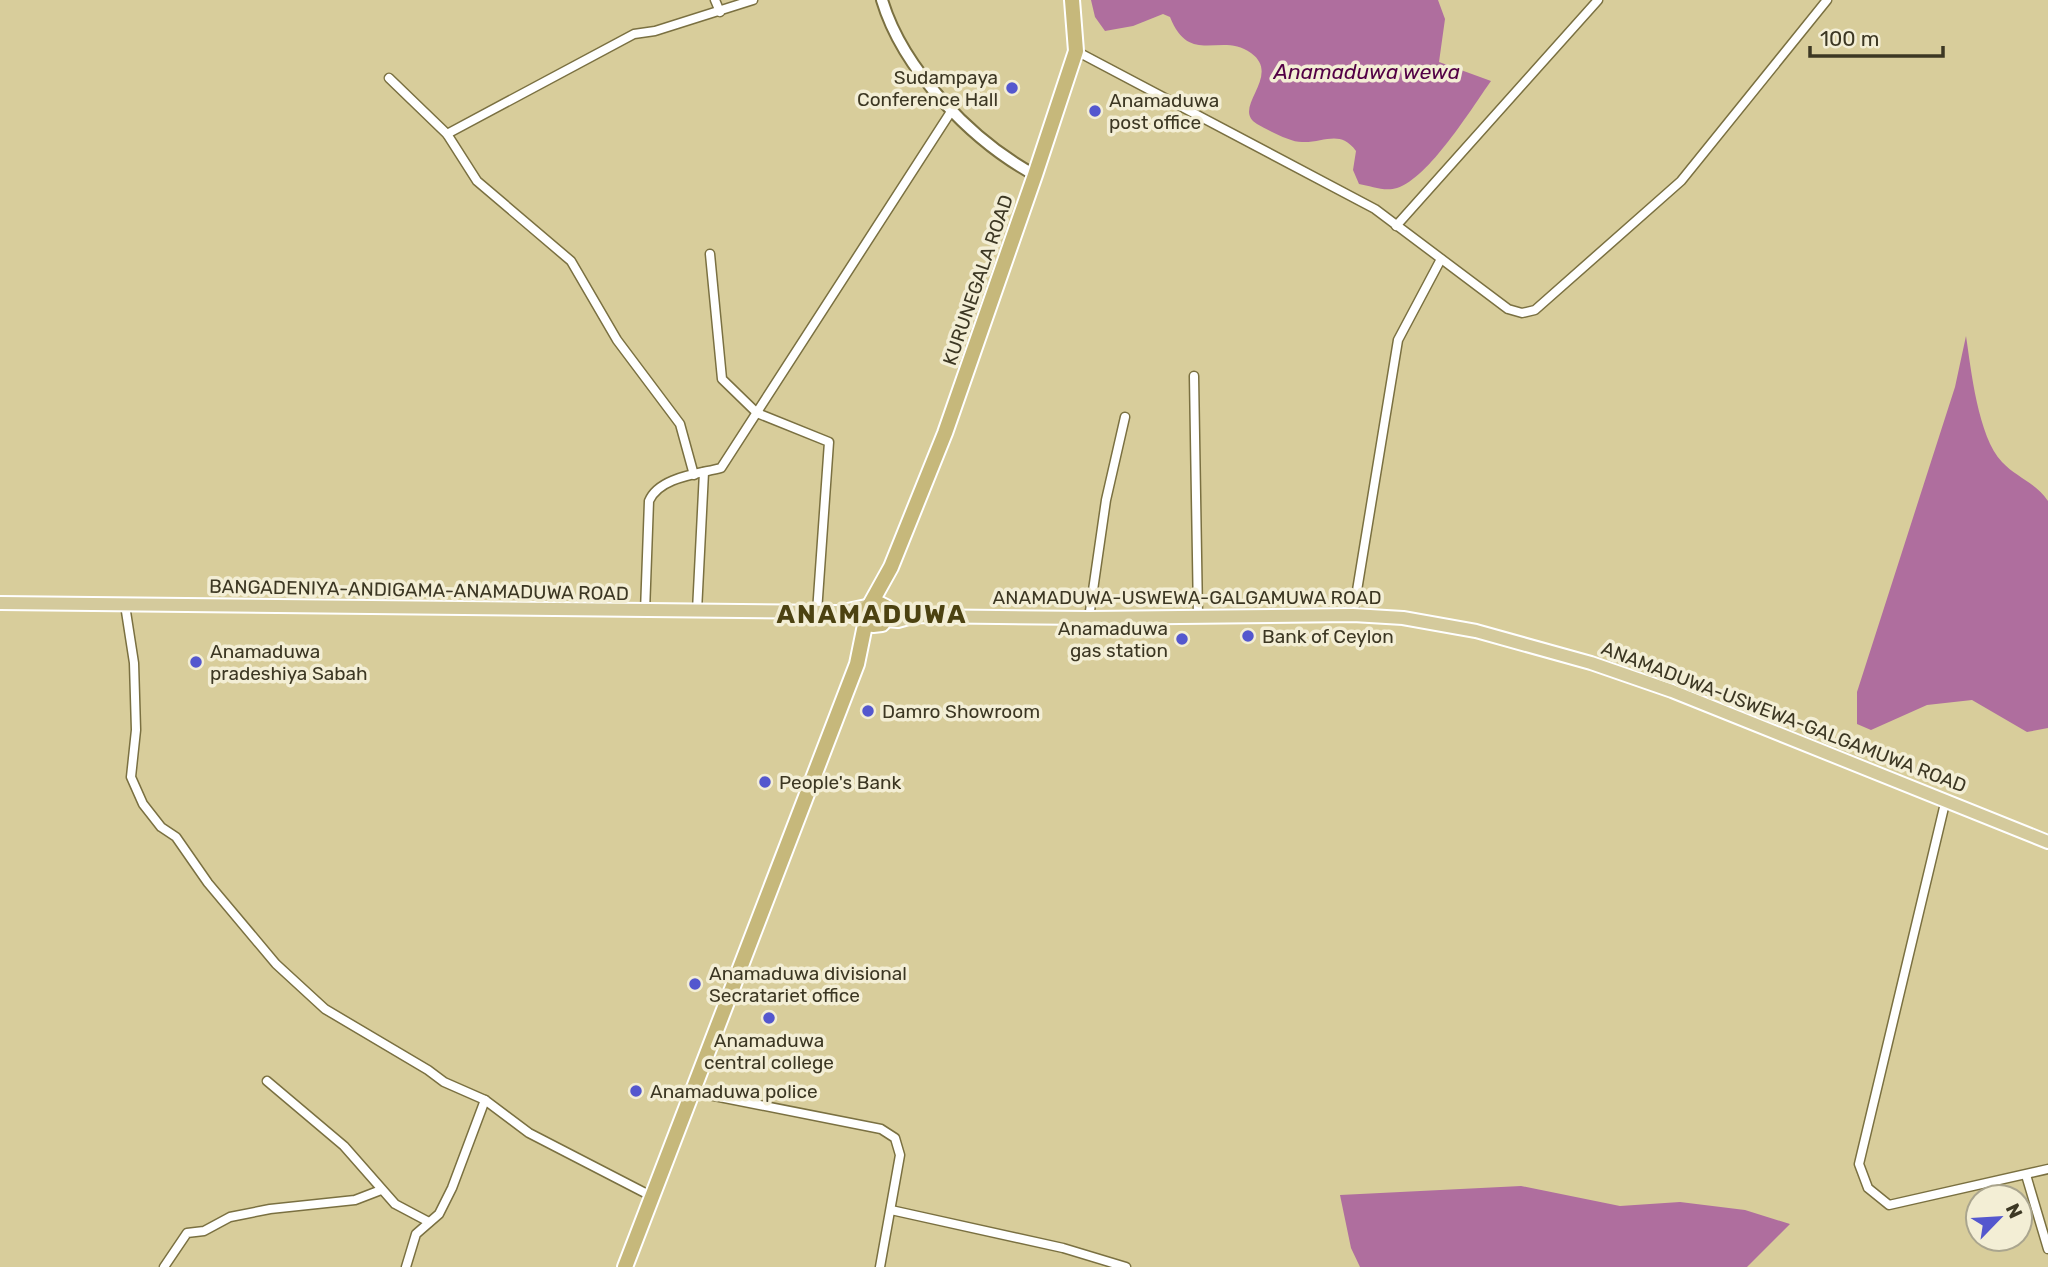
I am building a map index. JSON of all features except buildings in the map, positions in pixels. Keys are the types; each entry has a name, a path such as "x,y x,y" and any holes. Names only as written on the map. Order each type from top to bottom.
{"highway":[{"name":"KURUNEGALA ROAD","path":"856,664 868,610 891,566 945,433 1076,51 1072,0"},
{"name":"KURUNEGALA ROAD","path":"885,617 891,566"},
{"path":"878,601 885,617 873,625 868,610 878,601"},
{"path":"625,1267 856,664 885,617"}],"main road":[{"name":"BANGADENIYA-ANDIGAMA-ANAMADUWA ROAD","path":"0,603 645,612 868,610"},
{"name":"ANAMADUWA-USWEWA-GALGAMUWA ROAD","path":"885,617 1353,615 1403,618 1476,631 1591,663 1672,691 2048,842"}],"street":[{"path":"715,0 720,12"},
{"path":"447,134 634,34 655,31 752,0"},
{"path":"882,0 887,17 927,82 952,110 1002,157 1035,174"},
{"path":"1396,226 1598,0"},
{"path":"1076,51 1374,209 1508,309 1522,313 1535,310 1681,181 1827,0"},
{"path":"389,78 447,134 477,181 571,261 617,340 680,424 694,475"},
{"path":"645,612 649,501 653,491 665,484 721,468 952,110"},
{"path":"710,254 722,379 757,413 829,443 817,612"},
{"path":"1353,615 1398,340 1441,259"},
{"path":"1194,376 1198,616"},
{"path":"1089,618 1106,500 1125,417"},
{"path":"697,611 704,472"},
{"path":"125,605 134,663 131,777 143,804 161,827 176,837 208,883 276,964 325,1009 444,1082 485,1100 529,1133 653,1197"},
{"path":"1946,799 1859,1164 1868,1188 1889,1205 2048,1169"},
{"path":"267,1081 344,1146 395,1204 429,1222"},
{"path":"694,1092 881,1129 895,1138 900,1155 880,1267"},
{"path":"406,1267 416,1234 439,1214 452,1188 485,1100"},
{"path":"2026,1175 2048,1249"},
{"path":"164,1267 187,1233 204,1231 230,1217 270,1209 355,1200 381,1190"},
{"path":"891,1210 1063,1248 1126,1267"}],"water":[{"name":"Anamaduwa wewa","path":"1091,0 1438,0 1445,19 1439,62 1491,81 1436,157 1422,171 1397,188 1378,188 1359,184 1353,170 1356,151 1344,140 1297,141 1257,124 1250,117 1249,109 1262,72 1259,62 1251,53 1240,47 1197,45 1187,41 1178,32 1170,17 1163,14 1133,26 1105,31 1095,17"},
{"path":"1966,336 1981,420 1994,451 2002,462 2038,489 2048,501 2048,728 2027,732 1972,700 1927,705 1871,730 1857,724 1857,692 1955,387"},
{"path":"1521,1186 1620,1206 1680,1202 1745,1210 1790,1224 1747,1267 1360,1267 1351,1248 1340,1195"}],"place":[{"name":"Sudampaya Conference Hall","path":"1012,88"},
{"name":"Anamaduwa post office","path":"1095,111"},
{"name":"Bank of Ceylon","path":"1248,636"},
{"name":"Anamaduwa gas station","path":"1182,639"},
{"name":"Anamaduwa pradeshiya Sabah","path":"196,662"},
{"name":"Damro Showroom","path":"868,711"},
{"name":"People's Bank","path":"765,782"},
{"name":"Anamaduwa divisional Secratariet office","path":"695,984"},
{"name":"Anamaduwa central college","path":"769,1018"},
{"name":"Anamaduwa police","path":"636,1091"}],"district":[{"name":"ANAMADUWA","path":"872,614"}]}
